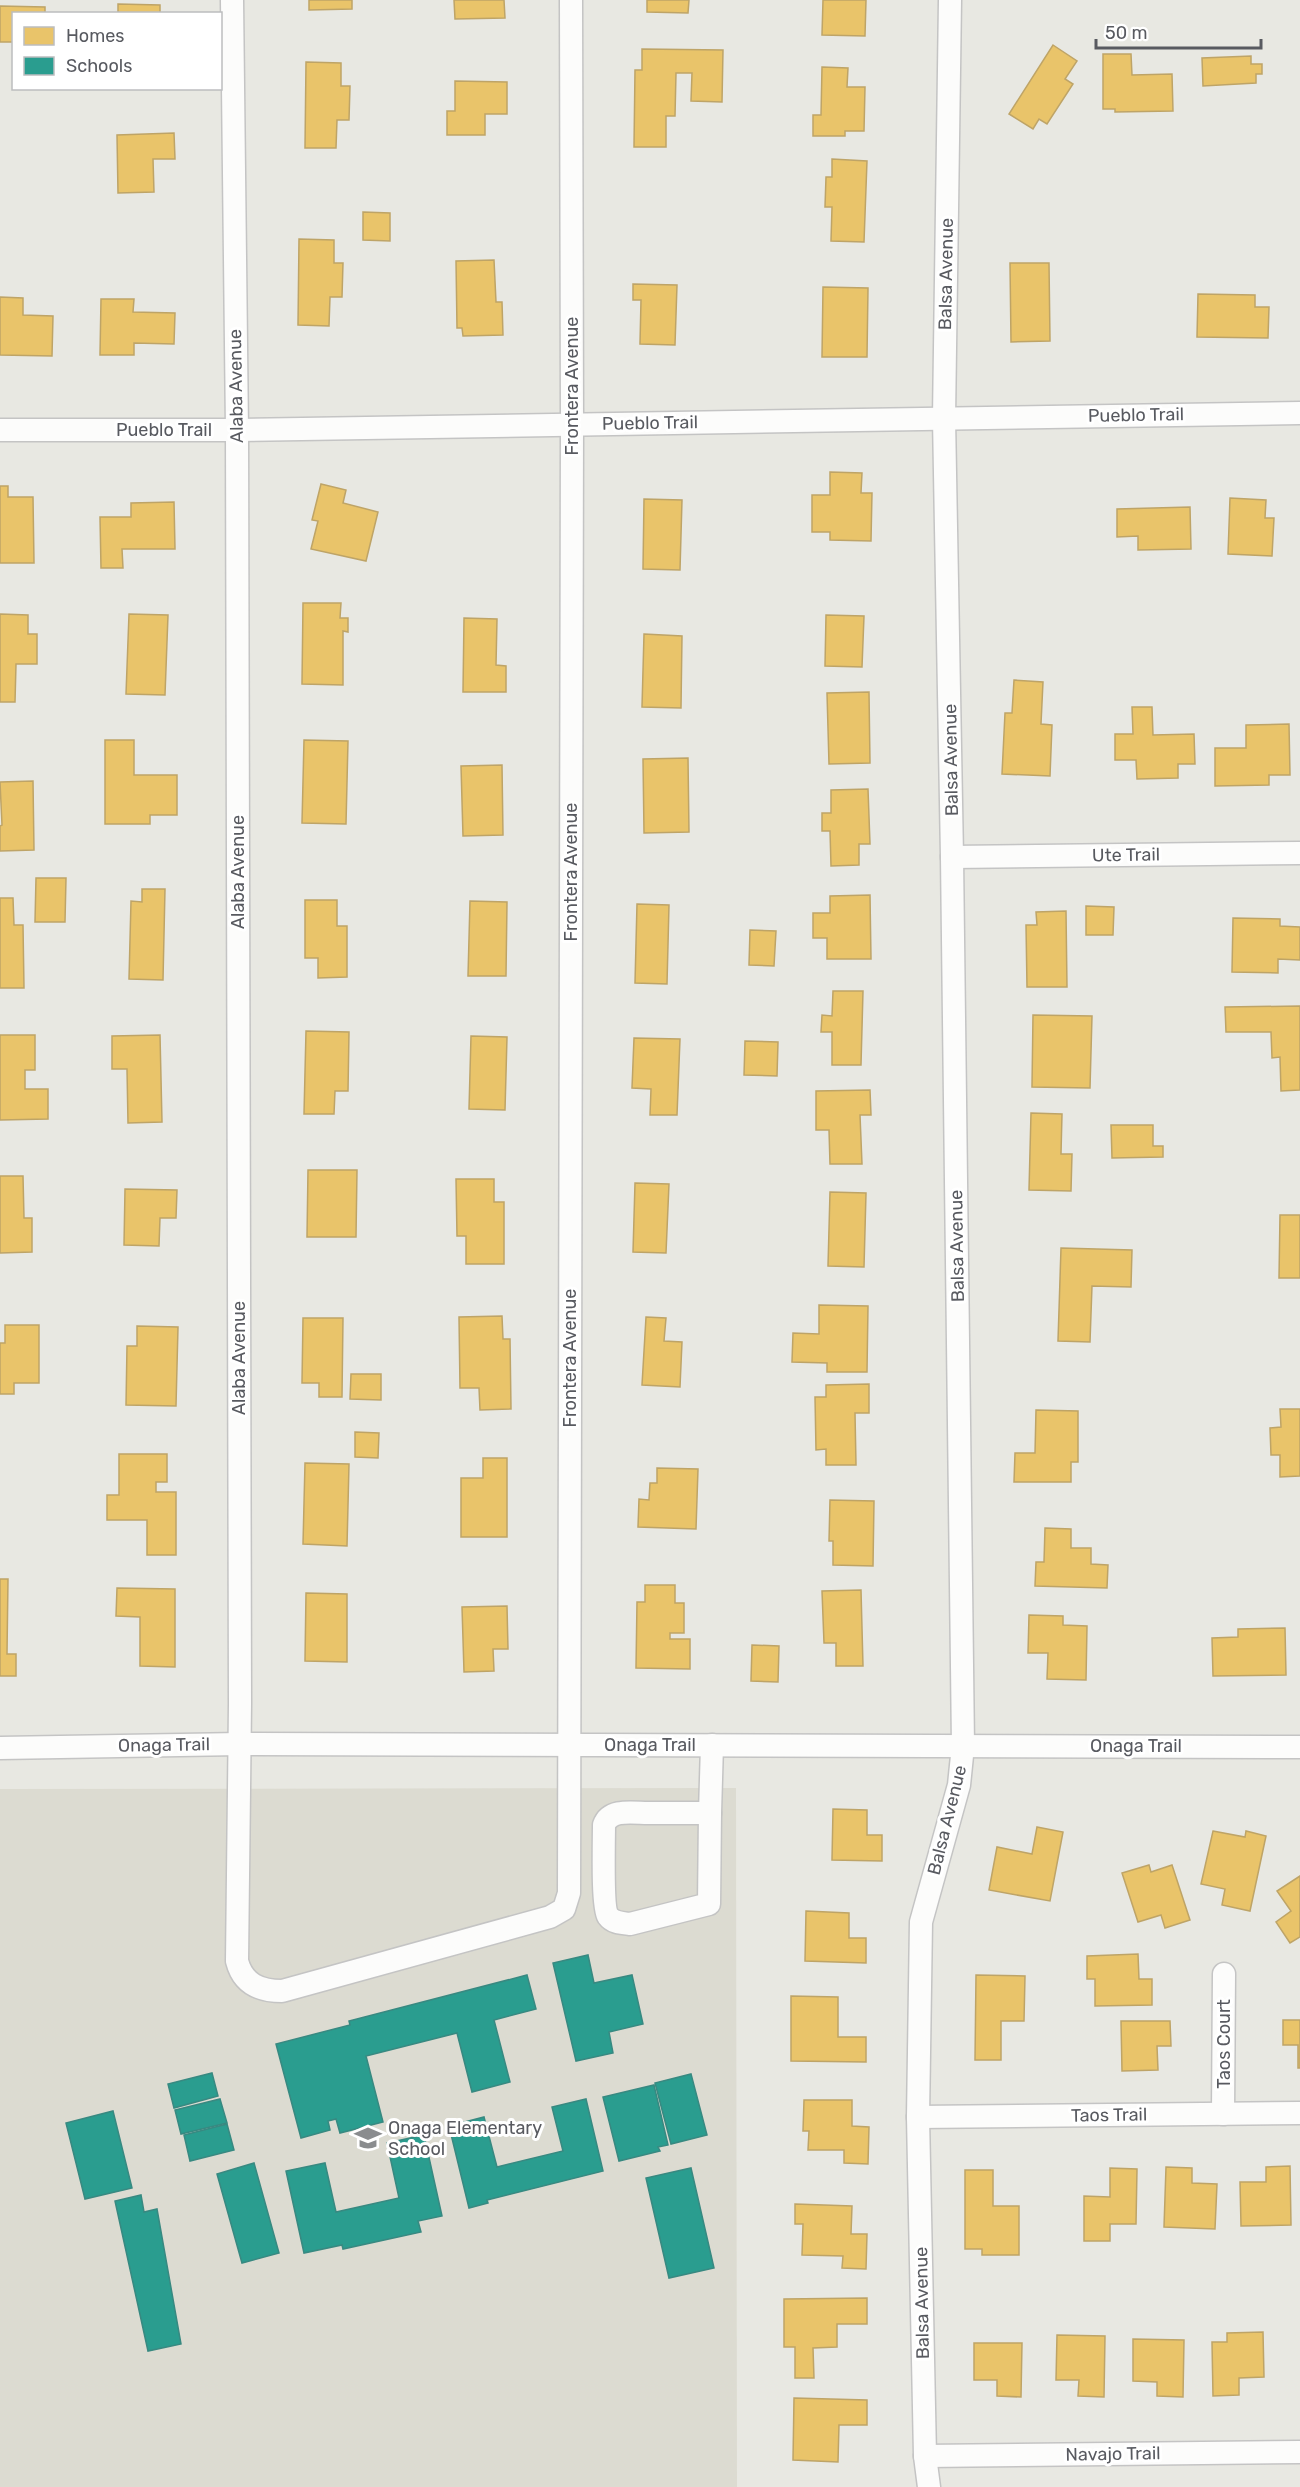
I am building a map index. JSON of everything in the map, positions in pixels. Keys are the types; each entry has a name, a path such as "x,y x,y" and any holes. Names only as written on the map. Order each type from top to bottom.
{"street":[{"name":"Alaba Avenue","path":"232,0 237,430 240,1744"},
{"name":"Frontera Avenue","path":"240,1744 237,1962 240,1974 253,1985 265,1991 282,1991 550,1917 564,1909 569,1893 570,1875 571,0"},
{"name":"Balsa Avenue","path":"929,2487 925,2456 918,2117 921,1922 959,1785 963,1746 944,418 950,0"},
{"name":"Pueblo Trail","path":"0,430 237,430 1300,413"},
{"name":"Ute Trail","path":"952,857 1300,853"},
{"name":"Onaga Trail","path":"0,1748 240,1744 1300,1746"},
{"path":"710,1813 624,1812 610,1816 606,1821 604,1832 605,1909 608,1916 614,1921 630,1924 709,1904 712,1745"},
{"name":"Taos Court","path":"1223,2114 1224,1974"},
{"name":"Taos Trail","path":"918,2117 1300,2113"},
{"name":"Navajo Trail","path":"925,2456 1300,2452"}],"shaded area":[{"name":"Onaga Elementary School","path":"736,1788 737,2487 0,2487 0,1789"}],"building: Homes":[{"path":"309,0 352,0 352,9 309,10"},
{"path":"454,0 504,0 505,18 455,19"},
{"path":"647,0 689,0 688,13 647,12"},
{"path":"823,0 866,0 865,36 822,35"},
{"path":"118,4 160,5 160,12 118,12"},
{"path":"0,6 45,7 45,12 12,12 12,42 0,42"},
{"path":"1053,45 1077,61 1065,79 1073,84 1047,124 1039,119 1033,129 1009,114"},
{"path":"642,49 723,50 722,102 691,101 692,73 676,73 675,116 666,116 666,147 634,147 635,70 642,70"},
{"path":"1103,54 1131,54 1132,75 1172,74 1173,111 1115,112 1115,109 1103,109"},
{"path":"1251,56 1251,64 1262,64 1262,74 1256,74 1256,83 1203,86 1202,58"},
{"path":"306,62 341,63 341,86 350,86 349,120 337,120 336,148 305,148"},
{"path":"822,67 848,68 847,87 865,87 864,131 845,131 845,136 813,136 813,115 821,115"},
{"path":"455,81 507,82 507,114 485,114 485,135 447,135 447,111 455,111"},
{"path":"174,133 175,159 153,159 154,192 118,193 117,135"},
{"path":"832,159 867,161 864,242 831,241 832,207 825,207 826,177 832,177"},
{"path":"363,212 390,213 390,241 363,240"},
{"path":"299,239 334,240 334,263 343,263 342,297 330,297 329,326 298,325"},
{"path":"494,260 496,302 502,302 503,335 463,336 462,328 457,328 456,261"},
{"path":"1010,263 1049,263 1050,341 1011,342"},
{"path":"633,284 677,285 675,345 640,344 641,300 633,300"},
{"path":"823,287 868,288 867,357 822,357"},
{"path":"1198,294 1255,295 1255,307 1269,307 1268,338 1197,337"},
{"path":"0,297 23,298 23,315 53,316 52,356 0,355"},
{"path":"101,299 134,299 133,312 175,313 174,344 134,343 134,355 100,355"},
{"path":"830,472 862,473 861,493 872,493 871,541 830,540 830,532 812,532 812,495 830,495"},
{"path":"321,484 346,490 343,503 378,512 366,561 311,549 318,521 312,520"},
{"path":"0,486 8,486 8,497 33,497 34,563 0,563"},
{"path":"1230,498 1266,500 1265,518 1274,518 1272,556 1228,554"},
{"path":"644,499 682,500 680,570 643,569"},
{"path":"174,502 175,549 122,549 123,568 101,568 100,517 131,517 131,503"},
{"path":"1190,507 1191,549 1138,550 1138,536 1117,537 1117,509"},
{"path":"303,603 341,603 340,618 348,618 348,632 343,631 343,685 302,684"},
{"path":"0,614 28,615 28,634 37,634 37,664 16,664 15,702 0,702"},
{"path":"129,614 168,615 165,695 126,694"},
{"path":"826,615 864,616 862,667 825,666"},
{"path":"464,618 497,619 496,665 506,666 506,692 463,692"},
{"path":"644,634 682,636 681,708 642,707"},
{"path":"1014,680 1043,682 1041,724 1052,725 1050,776 1002,774 1005,713 1012,713"},
{"path":"869,692 870,763 829,764 827,693"},
{"path":"1132,707 1152,707 1153,735 1194,734 1195,764 1178,764 1178,778 1137,779 1136,760 1115,760 1115,734 1133,734"},
{"path":"1289,724 1290,775 1269,775 1269,785 1215,786 1215,748 1246,748 1246,725"},
{"path":"105,740 134,740 134,775 177,775 177,815 150,815 150,824 105,824"},
{"path":"304,740 348,741 346,824 302,823"},
{"path":"688,758 689,832 644,833 643,759"},
{"path":"502,765 503,835 463,836 461,766"},
{"path":"33,781 34,850 0,851 0,826 2,825 0,782"},
{"path":"868,789 870,844 859,844 859,865 831,866 830,831 822,831 822,813 831,813 831,790"},
{"path":"36,878 66,878 65,922 35,922"},
{"path":"142,889 165,889 163,980 129,979 131,901 142,902"},
{"path":"870,895 871,959 827,959 827,938 813,938 813,913 830,913 830,896"},
{"path":"0,898 13,898 14,925 23,925 24,988 0,988"},
{"path":"305,900 337,900 337,926 347,926 347,977 318,978 318,958 305,958"},
{"path":"470,901 507,902 506,976 468,976"},
{"path":"637,904 669,905 667,984 635,983"},
{"path":"1086,906 1114,907 1113,935 1086,935"},
{"path":"1066,911 1067,987 1027,987 1026,925 1037,925 1036,912"},
{"path":"1233,918 1280,919 1280,926 1300,927 1300,960 1278,959 1278,973 1232,972"},
{"path":"750,930 776,931 774,966 749,965"},
{"path":"833,991 863,991 861,1065 832,1065 832,1032 821,1032 822,1015 832,1016"},
{"path":"1300,1006 1300,1090 1281,1091 1280,1057 1272,1058 1271,1032 1226,1032 1225,1007"},
{"path":"1033,1015 1092,1016 1090,1088 1032,1087"},
{"path":"306,1031 349,1032 348,1091 335,1091 334,1114 304,1114"},
{"path":"0,1035 35,1035 35,1070 25,1070 25,1089 48,1089 48,1119 0,1120"},
{"path":"160,1035 162,1122 128,1123 127,1069 112,1069 112,1036"},
{"path":"471,1036 507,1037 505,1110 469,1109"},
{"path":"634,1038 680,1039 677,1115 650,1115 651,1089 632,1088"},
{"path":"745,1041 778,1042 777,1076 744,1075"},
{"path":"870,1090 871,1115 860,1115 862,1164 830,1164 829,1130 816,1130 816,1091"},
{"path":"1031,1113 1062,1114 1061,1154 1072,1154 1071,1191 1029,1190"},
{"path":"1111,1125 1153,1125 1153,1146 1163,1146 1163,1157 1112,1158"},
{"path":"308,1170 357,1170 356,1237 307,1237"},
{"path":"0,1176 23,1176 24,1218 32,1218 32,1252 0,1253"},
{"path":"456,1179 494,1179 494,1202 504,1202 504,1264 466,1264 466,1236 457,1236"},
{"path":"635,1183 669,1184 666,1253 633,1252"},
{"path":"125,1189 177,1190 176,1218 160,1218 159,1246 124,1245"},
{"path":"830,1192 866,1193 864,1267 828,1266"},
{"path":"1280,1215 1300,1215 1300,1278 1279,1278"},
{"path":"1061,1248 1132,1250 1131,1287 1092,1286 1090,1342 1058,1341"},
{"path":"819,1305 868,1306 867,1372 827,1372 827,1363 792,1362 793,1333 819,1334"},
{"path":"502,1316 503,1339 510,1339 511,1409 480,1410 479,1388 460,1388 459,1317"},
{"path":"646,1317 666,1318 664,1341 682,1342 680,1387 642,1385"},
{"path":"303,1318 343,1318 342,1397 319,1397 319,1383 302,1383"},
{"path":"5,1325 39,1325 39,1383 14,1383 14,1394 0,1394 0,1343 5,1343"},
{"path":"137,1326 178,1327 176,1406 126,1405 127,1346 137,1346"},
{"path":"351,1374 381,1374 381,1400 350,1399"},
{"path":"869,1384 869,1413 855,1413 856,1465 826,1465 826,1449 816,1450 815,1397 826,1397 826,1385"},
{"path":"1280,1409 1300,1409 1300,1476 1280,1477 1280,1455 1271,1455 1270,1428 1281,1427"},
{"path":"1036,1410 1078,1411 1078,1462 1071,1462 1071,1482 1014,1482 1015,1453 1035,1453"},
{"path":"355,1432 379,1433 378,1458 355,1457"},
{"path":"119,1454 167,1454 167,1482 156,1482 156,1492 176,1492 176,1555 147,1555 147,1520 107,1520 107,1495 119,1495"},
{"path":"483,1458 507,1458 507,1537 461,1537 461,1478 483,1478"},
{"path":"305,1463 349,1464 347,1546 303,1544"},
{"path":"657,1468 698,1469 696,1529 638,1527 639,1499 649,1500 650,1483 657,1483"},
{"path":"830,1500 874,1501 873,1566 833,1565 833,1541 829,1541"},
{"path":"1045,1528 1071,1529 1071,1548 1091,1548 1091,1564 1108,1565 1107,1588 1035,1586 1036,1562 1044,1562"},
{"path":"0,1579 8,1579 7,1654 16,1654 16,1676 0,1676"},
{"path":"645,1585 675,1585 675,1603 684,1603 684,1633 670,1633 670,1639 690,1639 690,1669 636,1668 637,1602 645,1602"},
{"path":"117,1588 175,1589 175,1667 140,1666 140,1617 116,1616"},
{"path":"861,1590 863,1666 836,1666 836,1643 824,1643 822,1591"},
{"path":"306,1593 347,1594 347,1662 305,1661"},
{"path":"507,1606 508,1649 493,1649 494,1671 464,1672 462,1607"},
{"path":"1029,1615 1063,1616 1063,1625 1087,1626 1086,1680 1047,1679 1048,1653 1028,1653"},
{"path":"1285,1628 1286,1675 1213,1676 1212,1638 1238,1637 1238,1629"},
{"path":"752,1645 779,1646 778,1682 751,1681"},
{"path":"833,1809 867,1810 867,1835 882,1835 882,1861 832,1860"},
{"path":"1037,1827 1063,1832 1050,1901 989,1890 997,1847 1032,1854"},
{"path":"1213,1831 1245,1837 1246,1831 1266,1836 1250,1911 1222,1905 1225,1889 1201,1884"},
{"path":"1149,1865 1151,1872 1172,1865 1190,1920 1165,1928 1161,1915 1138,1922 1122,1873"},
{"path":"1300,1876 1300,1937 1290,1943 1276,1922 1291,1911 1277,1891"},
{"path":"806,1911 849,1913 849,1938 866,1938 866,1963 805,1961"},
{"path":"1138,1954 1139,1979 1152,1979 1152,2005 1095,2006 1095,1979 1087,1979 1087,1956"},
{"path":"976,1975 1025,1976 1024,2021 1001,2021 1001,2060 975,2060"},
{"path":"791,1996 838,1997 838,2037 866,2037 866,2062 791,2061"},
{"path":"1283,2020 1300,2020 1300,2068 1298,2068 1298,2045 1283,2045"},
{"path":"1121,2021 1170,2021 1171,2046 1157,2046 1158,2070 1122,2071"},
{"path":"804,2100 852,2100 852,2126 869,2127 868,2164 844,2163 844,2150 808,2150 809,2131 803,2131"},
{"path":"1290,2166 1291,2225 1241,2226 1240,2182 1266,2182 1266,2167"},
{"path":"1166,2167 1192,2168 1192,2183 1217,2184 1215,2229 1164,2227"},
{"path":"1110,2168 1137,2169 1136,2224 1110,2224 1110,2241 1084,2241 1084,2196 1110,2197"},
{"path":"965,2170 993,2170 993,2206 1019,2206 1019,2255 982,2255 982,2249 965,2249"},
{"path":"795,2204 852,2206 851,2234 867,2234 866,2269 842,2268 843,2256 802,2255 803,2224 795,2224"},
{"path":"867,2298 867,2324 837,2324 837,2347 813,2348 814,2378 795,2378 795,2347 784,2347 784,2299"},
{"path":"1263,2332 1264,2377 1239,2378 1239,2395 1213,2396 1212,2342 1227,2342 1227,2333"},
{"path":"1057,2335 1105,2336 1104,2397 1078,2396 1079,2380 1056,2380"},
{"path":"1133,2339 1184,2340 1183,2397 1157,2396 1157,2382 1133,2381"},
{"path":"974,2343 1022,2343 1021,2397 997,2396 997,2380 974,2380"},
{"path":"794,2398 867,2400 867,2425 839,2425 838,2462 793,2460"}],"building: Schools":[{"path":"588,1955 594,1983 632,1975 643,2024 609,2032 613,2053 576,2061 553,1963"},
{"path":"527,1975 536,2009 494,2020 510,2082 472,2092 457,2033 366,2056 383,2122 340,2133 336,2119 328,2121 330,2130 301,2138 276,2044 350,2025 349,2021"},
{"path":"212,2073 218,2096 174,2108 168,2084"},
{"path":"691,2074 707,2135 671,2144 655,2083"},
{"path":"654,2085 668,2145 658,2147 660,2151 619,2161 603,2097"},
{"path":"220,2099 227,2123 181,2134 175,2110"},
{"path":"586,2099 603,2171 487,2200 488,2203 469,2208 449,2126 484,2117 497,2167 563,2151 552,2107"},
{"path":"113,2111 132,2188 85,2199 66,2123"},
{"path":"227,2124 234,2150 190,2161 184,2135"},
{"path":"424,2135 442,2216 418,2221 421,2232 343,2249 342,2245 304,2253 286,2171 325,2163 336,2212 399,2198 387,2143"},
{"path":"254,2163 279,2253 242,2263 217,2174"},
{"path":"691,2168 714,2268 669,2278 646,2178"},
{"path":"141,2195 144,2212 157,2209 181,2344 148,2351 115,2201"}],"place":[{"name":"Onaga Elementary School","path":"368,2138"}]}
